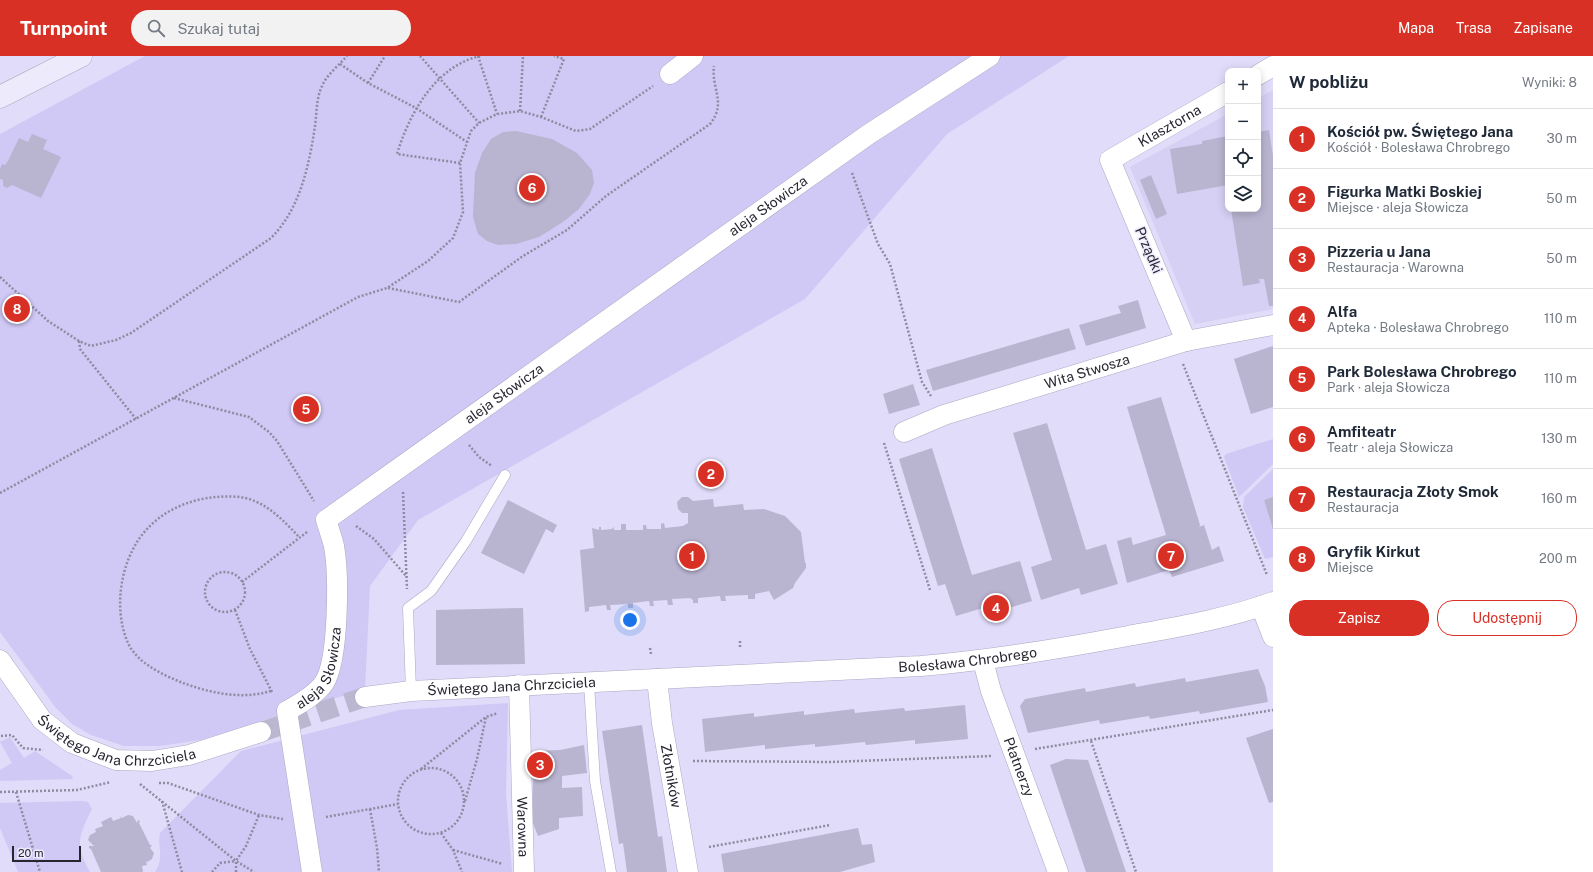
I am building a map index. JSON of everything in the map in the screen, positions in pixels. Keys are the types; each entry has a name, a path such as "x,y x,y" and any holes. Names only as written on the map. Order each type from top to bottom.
{"street":[{"path":"0,96 81,56"},
{"path":"670,74 692,56"},
{"name":"aleja Słowicza","path":"312,872 287,711 303,701 324,683 332,661 336,630 337,589 334,547 326,520 844,151 990,56"},
{"path":"1261,73 1273,66"},
{"name":"Klasztorna","path":"1110,160 1225,94"},
{"name":"Prządki","path":"1110,160 1180,343"},
{"name":"Wita Stwosza","path":"904,432 944,415 1180,343 1273,325"},
{"path":"1267,604 1273,637"},
{"name":"Bolesława Chrobrego","path":"657,679 921,666 984,661 1029,655 1173,628 1227,616 1267,604"},
{"name":"Świętego Jana Chrzciciela","path":"0,660 42,720 72,743 116,760 152,761 189,754 261,732"},
{"name":"Płatnerzy","path":"984,661 991,691 1058,872"},
{"name":"Świętego Jana Chrzciciela","path":"365,698 411,690 657,679"},
{"name":"Złotników","path":"657,679 662,723 688,872"},
{"name":"Warowna","path":"519,685 524,872"}],"lane":[{"path":"411,690 408,608 431,591 466,541 505,475"},
{"path":"589,683 595,781 611,872"}],"path":[{"path":"0,277 48,322 90,346 116,340 131,333 271,238 281,228 289,216 310,157 319,94 323,83 346,56"},
{"path":"368,83 385,56"},
{"path":"420,56 479,123"},
{"path":"460,163 397,154 403,134 423,97 439,78 458,66 479,56 497,114"},
{"path":"520,111 523,56"},
{"path":"541,117 564,58 554,56"},
{"path":"387,288 459,302 523,256 567,230 606,196 710,124 716,117 719,106 712,76 714,63"},
{"path":"340,64 368,83 416,108 467,142"},
{"path":"0,493 358,297 387,288 428,261 453,238 464,212 460,163 471,131 479,123 497,114 520,111 541,117 576,131 590,130 670,74"},
{"path":"844,151 878,244 890,264 922,382"},
{"path":"79,341 80,349 136,419"},
{"path":"1180,343 1267,575"},
{"path":"174,398 249,417 269,432 277,441 326,520 345,522 356,526 374,539 407,577"},
{"path":"455,429 479,457 505,475"},
{"path":"904,432 883,437 930,590"},
{"path":"402,467 408,608"},
{"path":"242,582 299,537 269,509 252,500 230,496 204,498 185,503 165,514 148,527 130,555 123,576 120,595 121,617 128,644 143,661 164,676 208,691 227,695 257,695 271,691"},
{"path":"219,572 228,572 236,575 242,582 245,590 244,599 240,607 234,610 225,613 212,609 207,603 204,589 212,576 219,572"},
{"path":"234,610 250,649 271,691 287,711"},
{"path":"740,641 740,649"},
{"path":"650,648 651,654"},
{"path":"1032,750 1273,710"},
{"path":"421,769 486,717 500,712"},
{"path":"464,801 477,759 486,717"},
{"path":"0,736 12,735 23,748 43,750"},
{"path":"1090,741 1136,872"},
{"path":"693,761 831,762 997,756"},
{"path":"431,767 442,769 451,774 463,791 464,801 463,812 458,821 441,833 430,834 420,832 403,820 398,804 399,790 404,781 412,773 431,767"},
{"path":"0,792 77,790 116,781"},
{"path":"133,783 146,784"},
{"path":"140,784 236,861 254,872"},
{"path":"152,784 168,784 258,815 289,819"},
{"path":"16,792 40,872"},
{"path":"162,801 182,872"},
{"path":"322,818 398,804"},
{"path":"370,809 377,848 379,872"},
{"path":"236,872 236,861 246,846 258,815"},
{"path":"709,847 830,825"},
{"path":"441,833 453,850 462,872"},
{"path":"453,850 491,861"},
{"path":"212,872 220,863 236,861"}],"shaded area":[{"path":"145,56 1069,56 947,134 805,299 418,520 370,586 365,689 200,740 160,746 124,746 91,735 72,724 56,708 0,632 0,134"},
{"path":"1273,90 1273,309 1195,324 1130,167 1225,116 1225,212 1261,212 1261,96"},
{"path":"1273,439 1273,464 1239,497 1224,457 1226,454"},
{"path":"1273,469 1273,497 1264,500 1273,531 1273,557 1265,559 1243,507 1244,497"},
{"path":"508,703 506,793 512,872 155,872 160,862 160,833 241,751 399,710"},
{"path":"10,737 24,758 35,751 72,776 73,779 0,781 0,770 12,763 0,742"},
{"path":"88,802 92,809 81,833 80,840 82,854 90,872 18,872 0,828 0,803"}],"building":[{"path":"1269,130 1273,156 1273,306 1269,306 1264,279 1259,279 1260,283 1243,286 1231,212 1261,212 1261,131"},
{"path":"516,131 552,139 577,153 592,170 594,183 590,194 579,209 563,222 539,237 516,244 498,245 487,241 478,234 473,217 475,173 482,153 491,139 503,132"},
{"path":"32,134 47,140 43,149 61,157 41,198 12,185 7,188 3,186 3,180 0,179 0,169 2,164 5,165 8,161 19,138 28,142"},
{"path":"1225,137 1225,186 1177,194 1170,149 1202,144 1202,141"},
{"path":"1151,175 1167,214 1156,219 1140,180"},
{"path":"1138,300 1146,328 1086,346 1079,325 1121,313 1118,306"},
{"path":"1069,328 1076,349 933,391 926,370"},
{"path":"1273,346 1273,407 1251,414 1234,359"},
{"path":"913,384 920,405 889,414 883,394"},
{"path":"1161,397 1200,525 1199,527 1204,525 1212,550 1219,546 1224,561 1172,577 1169,570 1127,583 1117,541 1131,537 1133,545 1166,535 1127,407"},
{"path":"1047,423 1086,550 1106,544 1118,584 1081,595 1079,588 1041,600 1031,567 1052,560 1013,433"},
{"path":"932,448 972,575 1020,561 1032,601 995,612 993,605 956,616 945,584 938,586 899,459"},
{"path":"682,497 688,497 693,501 713,499 714,507 743,504 744,510 764,509 785,516 801,532 806,563 806,568 793,588 774,600 769,591 755,594 755,599 748,599 748,595 725,596 726,601 721,601 720,596 698,598 698,603 693,603 693,600 690,598 672,599 673,605 668,605 667,600 653,601 654,606 650,606 649,601 633,603 633,608 628,608 628,604 610,605 611,610 607,610 606,605 589,607 589,611 585,612 580,550 594,548 592,528 599,530 599,527 601,527 601,530 612,529 614,527 614,530 621,530 621,524 626,524 626,530 643,530 643,525 646,525 647,529 661,529 661,524 664,523 665,528 683,526 688,523 688,513 682,513 678,509 677,502"},
{"path":"1273,497 1273,530 1264,500"},
{"path":"508,500 557,525 553,533 546,529 524,574 481,553"},
{"path":"523,608 525,664 436,665 436,610"},
{"path":"1258,669 1265,686 1268,702 1200,714 1199,711 1150,719 1149,716 1100,724 1099,720 1028,733 1020,706 1025,699 1085,688 1086,692 1135,683 1136,687 1185,678 1186,682"},
{"path":"965,705 968,739 915,744 915,740 866,745 865,742 815,747 815,744 765,749 765,745 705,752 702,719 754,713 754,717 804,711 804,715 854,709 855,713 904,708 905,711"},
{"path":"642,725 658,837 662,836 667,872 627,872 623,843 619,844 602,731"},
{"path":"1273,729 1273,802 1269,803 1246,738"},
{"path":"584,745 587,773 562,776 562,788 582,787 583,816 559,818 559,829 538,836 532,821 534,751 560,750"},
{"path":"1066,759 1088,760 1126,872 1086,872 1050,765"},
{"path":"128,815 133,816 137,823 138,820 140,821 139,823 150,845 152,845 150,848 154,853 152,859 147,862 146,861 147,865 142,866 143,872 101,872 91,849 89,848 89,846 94,846 88,840 90,835 96,832 95,829 103,826 101,822 111,817 113,821 121,818 120,816 122,818"},
{"path":"858,828 862,845 872,844 875,862 840,872 724,872 721,854"}],"tunnel":[{"path":"261,732 365,697"}],"place":[{"name":"Amfiteatr","path":"532,188"},
{"name":"Gryfik Kirkut","path":"17,309"},
{"name":"Park Bolesława Chrobrego","path":"306,409"},
{"name":"Figurka Matki Boskiej","path":"711,474"},
{"name":"Kościół pw. Świętego Jana","path":"692,556"},
{"name":"Restauracja Złoty Smok","path":"1171,556"},
{"name":"Alfa","path":"996,608"},
{"name":"Pizzeria u Jana","path":"540,765"}]}
